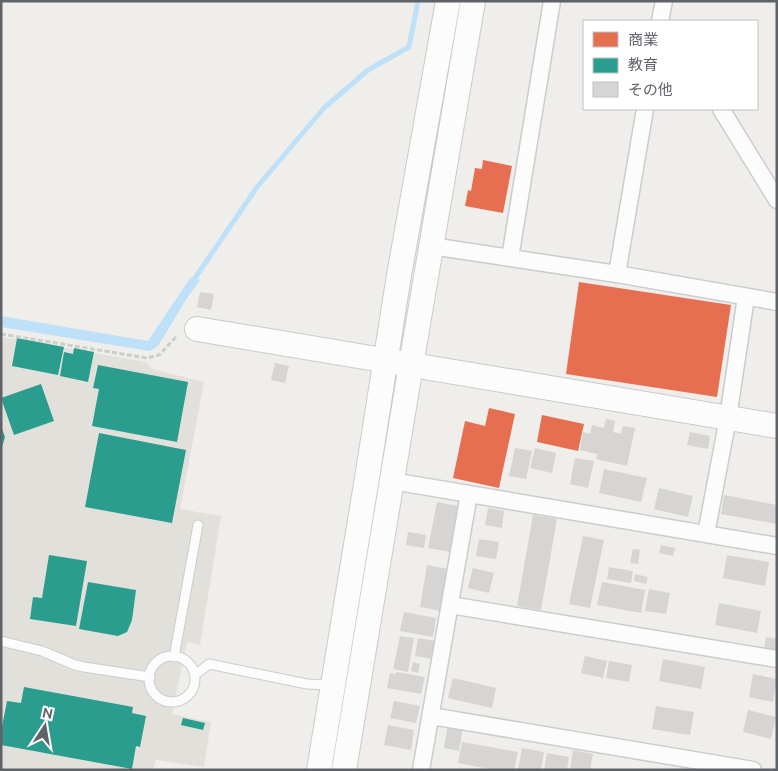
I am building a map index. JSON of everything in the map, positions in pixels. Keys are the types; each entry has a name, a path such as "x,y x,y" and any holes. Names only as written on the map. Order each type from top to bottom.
{"street":[{"path":"344,770 345,687 367,478 399,275 448,1"},
{"path":"319,770 345,687 392,481 473,1"},
{"path":"510,258 552,1"},
{"path":"617,274 645,110"},
{"path":"722,110 777,200"},
{"path":"431,246 617,274 777,302"},
{"path":"706,534 728,418 746,297"},
{"path":"186,333 411,364 777,426"},
{"path":"392,481 777,546"},
{"path":"421,770 468,494"},
{"path":"450,605 777,659"},
{"path":"431,716 753,770"}],"lane":[{"path":"174,656 198,525"},
{"path":"1,641 42,651 84,668 150,677"},
{"path":"174,656 188,662 195,675 195,682 193,689 183,700 168,702 161,699 151,688 150,672 160,660 174,656"},
{"path":"195,675 209,664 308,684 345,687"}],"path":[{"path":"1,334 147,358 158,355 186,333"}],"shaded area":[{"path":"1,337 146,362 152,369 204,382 180,509 221,516 200,645 187,642 172,714 211,722 204,767 156,760 153,770 1,770"}],"water":[{"path":"191,277 200,280 158,346 150,351 1,327 1,316 148,341"}],"building: 商業":[{"path":"483,160 512,166 503,213 465,206 468,190 471,191 475,168 482,169"},
{"path":"579,282 731,305 717,397 566,374"},
{"path":"489,408 515,414 499,488 453,478 465,421 485,426"},
{"path":"542,415 584,424 578,451 537,442"}],"building: 教育":[{"path":"17,338 64,347 58,375 12,366"},
{"path":"74,348 94,352 88,382 60,376 64,352 73,354"},
{"path":"98,365 188,382 177,442 92,426 99,389 93,388"},
{"path":"41,384 54,421 14,435 1,398"},
{"path":"1,426 5,437 2,447 1,447"},
{"path":"99,433 186,450 172,523 85,507"},
{"path":"49,555 87,561 76,626 30,619 33,597 42,598"},
{"path":"88,582 136,590 132,620 127,632 118,636 79,629"},
{"path":"24,687 133,707 132,713 146,716 140,747 136,746 132,769 1,745 1,732 7,701 21,703"},
{"path":"183,718 205,723 203,730 181,725"}],"building: その他":[{"path":"200,292 214,294 211,310 197,307"},
{"path":"275,363 289,366 285,383 271,380"},
{"path":"606,419 615,421 613,432 621,434 623,426 635,428 627,466 596,459 597,454 580,450 583,432 590,434 592,425 604,428"},
{"path":"690,432 710,436 708,449 687,445"},
{"path":"515,448 532,451 526,479 509,476"},
{"path":"535,448 556,453 552,473 530,468"},
{"path":"575,458 594,461 588,488 570,484"},
{"path":"604,469 647,478 641,502 599,493"},
{"path":"659,488 693,496 688,517 654,509"},
{"path":"724,495 777,505 777,524 721,514"},
{"path":"437,502 458,506 450,552 428,548"},
{"path":"488,508 504,511 502,528 485,525"},
{"path":"533,515 557,519 541,610 517,606"},
{"path":"408,532 426,535 424,548 406,545"},
{"path":"583,536 604,540 590,608 569,604"},
{"path":"479,539 499,542 496,559 476,556"},
{"path":"661,545 675,548 673,556 659,553"},
{"path":"633,549 640,550 638,564 630,563"},
{"path":"727,555 769,562 765,586 723,578"},
{"path":"427,565 448,569 441,611 420,607"},
{"path":"609,567 633,571 631,583 607,579"},
{"path":"473,568 494,573 489,593 468,588"},
{"path":"635,574 648,577 646,584 634,581"},
{"path":"602,582 645,590 641,613 597,605"},
{"path":"649,589 670,593 666,614 645,611"},
{"path":"719,603 761,611 757,633 715,625"},
{"path":"404,612 436,618 433,637 400,631"},
{"path":"400,636 414,638 408,672 393,669"},
{"path":"766,637 777,639 777,651 764,649"},
{"path":"418,638 436,641 432,659 415,656"},
{"path":"585,656 607,661 603,678 581,673"},
{"path":"663,659 705,667 701,689 659,681"},
{"path":"609,661 632,665 629,682 606,678"},
{"path":"413,662 420,664 418,673 411,671"},
{"path":"397,672 425,677 421,694 387,688 390,673 396,674"},
{"path":"753,674 777,679 773,702 749,697"},
{"path":"453,678 496,688 492,708 448,698"},
{"path":"394,701 420,706 416,723 390,718"},
{"path":"656,706 694,712 690,735 652,729"},
{"path":"748,710 776,717 771,739 743,732"},
{"path":"448,724 463,727 459,751 444,748"},
{"path":"388,725 414,730 411,750 384,745"},
{"path":"462,742 518,752 514,770 495,770 458,763"},
{"path":"522,748 544,752 541,770 518,770"},
{"path":"573,750 593,754 590,770 570,770"},
{"path":"547,753 569,757 567,770 544,770"}],"waterway":[{"path":"191,284 257,187 324,108 368,70 409,47 418,1"}]}
